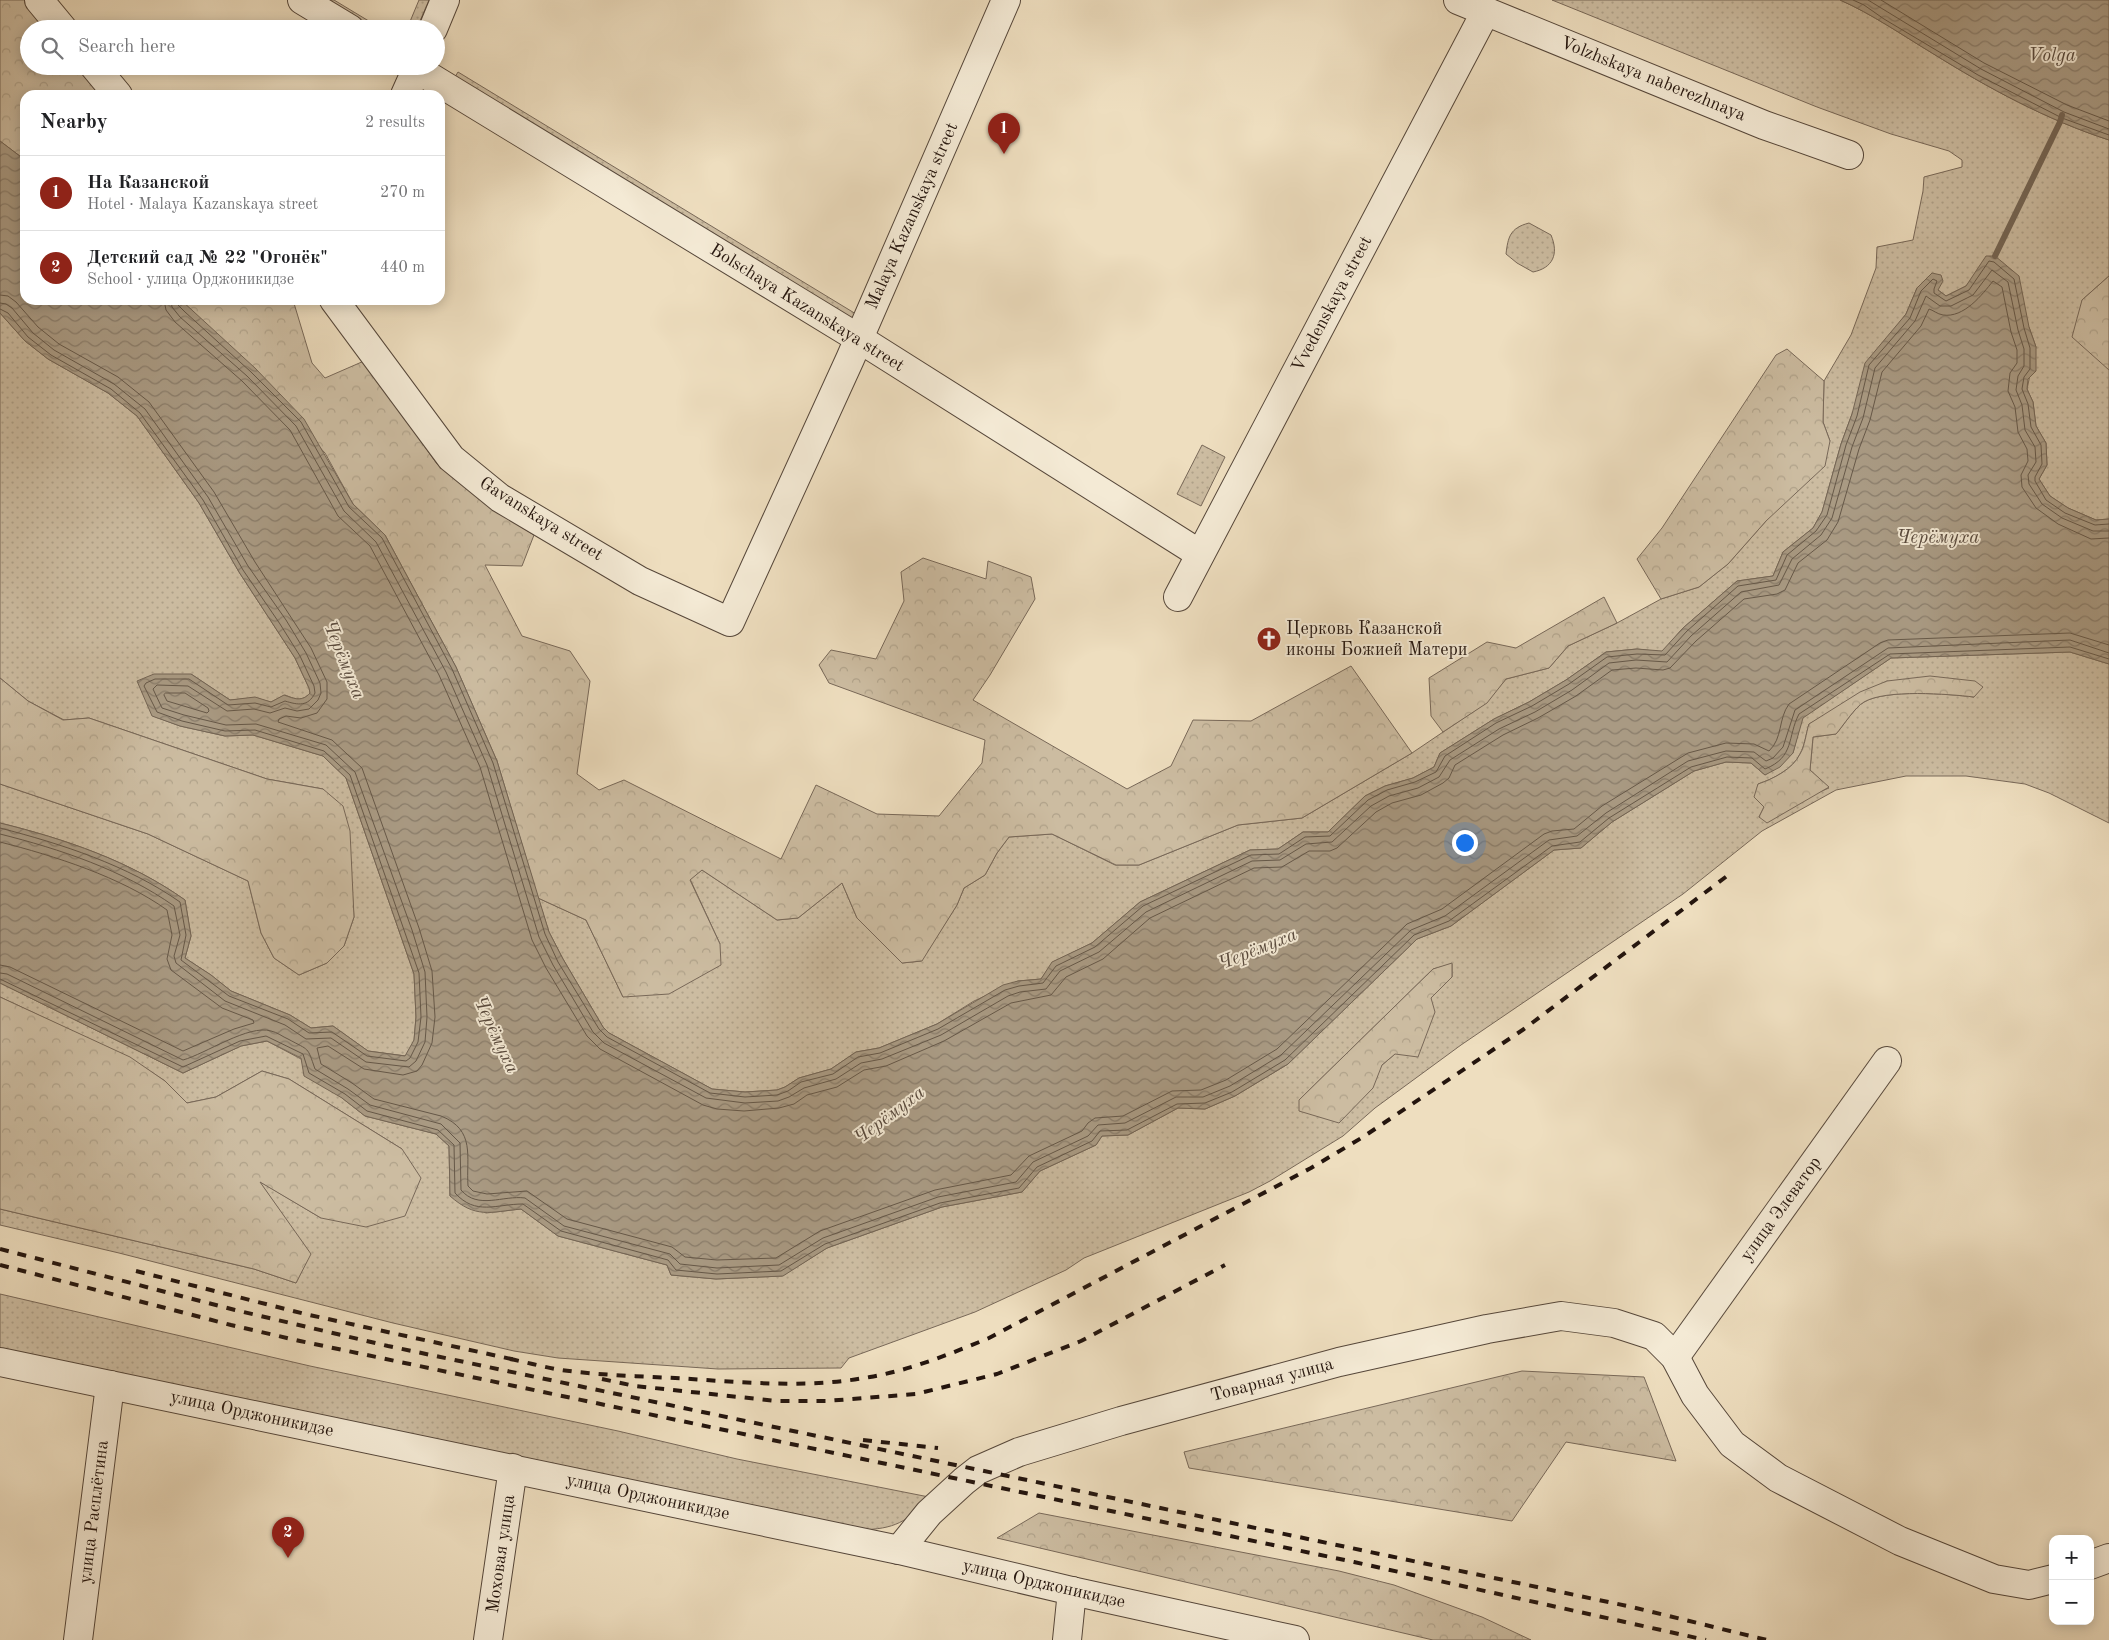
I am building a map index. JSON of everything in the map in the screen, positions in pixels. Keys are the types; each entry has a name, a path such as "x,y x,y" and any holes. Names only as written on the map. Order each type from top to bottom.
{"street":[{"path":"39,0 56,20"},
{"path":"302,0 335,20"},
{"path":"437,20 445,0"},
{"name":"Malaya Kazanskaya street","path":"730,622 858,338 1006,0"},
{"name":"Volzhskaya naberezhnaya","path":"1458,0 1764,125 1849,155"},
{"name":"Vvedenskaya street","path":"1178,596 1486,11"},
{"path":"101,75 114,90"},
{"path":"407,90 413,75"},
{"name":"Bolschaya Kazanskaya street","path":"429,75 858,338 1200,554"},
{"name":"Gavanskaya street","path":"338,305 451,458 500,498 640,581 730,622"},
{"name":"улица Элеватор","path":"1675,1357 1887,1061"},
{"name":"Товарная улица","path":"899,1550 929,1513 978,1470 995,1461 1121,1421 1339,1362 1487,1329 1561,1316 1614,1323 1654,1336 1675,1357 1695,1395 1732,1444 1778,1478 1900,1541 1994,1579 2029,1584 2049,1580"},
{"name":"улица Орджоникидзе","path":"0,1362 899,1550 1072,1591 1295,1640"},
{"name":"улица Расплётина","path":"78,1640 110,1385"},
{"name":"Моховая улица","path":"488,1640 513,1468"},
{"path":"2094,1564 2109,1558"},
{"path":"1067,1640 1072,1591"}],"green space":[{"path":"0,0 27,0 44,20 20,20 20,75 85,75 96,90 20,90 20,156 0,141"},
{"path":"318,0 334,0 367,20 350,20"},
{"path":"419,0 429,0 420,20 411,20"},
{"path":"1552,0 1840,0 1875,18 1975,79 2018,102 2063,123 2109,140 2109,276 2082,300 2109,370 2109,519 2096,520 2068,508 2050,496 2039,479 2047,465 2046,443 2036,426 2033,402 2027,389 2036,347 2029,327 1973,278 1966,286 1946,296 1938,290 1917,288 1906,314 1890,335 1852,414 1841,444 1822,512 1813,528 1783,552 1773,576 1737,581 1683,628 1662,652 1637,649 1606,652 1566,680 1529,702 1494,719 1440,753 1434,767 1413,778 1385,786 1365,796 1328,832 1303,832 1278,849 1250,850 1140,902 1092,943 1053,962 1041,979 1018,981 974,1001 937,1024 879,1048 856,1052 831,1069 799,1078 777,1090 745,1092 712,1089 609,1033 603,1027 563,959 549,932 538,898 586,920 623,997 720,944 690,879 702,870 777,920 798,918 842,883 857,918 902,963 921,961 957,905 964,888 985,875 997,853 1009,837 1052,834 1115,865 1139,865 1238,825 1302,818 1412,753 1486,703 1506,679 1549,668 1568,646 1617,623 1661,599 1699,587 1728,564 1766,521 1830,441 1823,422 1824,381 1851,335 1876,268 1877,247 1913,240 1924,177 1962,167 1962,160 1949,151 1891,134 1817,107"},
{"path":"458,72 856,314 851,318 452,82"},
{"path":"1529,223 1551,235 1554,248 1550,264 1533,272 1506,254 1511,234"},
{"path":"2109,276 2109,370 2072,337 2082,300"},
{"path":"186,305 295,305 312,363 325,378 364,361 437,464 488,506 534,535 522,566 485,565 522,636 570,651 590,681 577,774 599,790 624,780 781,859 816,785 877,814 939,816 982,763 985,740 829,683 819,665 831,650 876,659 904,601 901,572 923,558 986,579 988,561 1031,577 1035,599 973,700 1127,789 1171,766 1193,720 1251,721 1351,666 1412,753 1302,818 1238,825 1139,865 1116,865 1052,834 1009,837 997,853 985,875 964,888 957,905 922,961 902,963 857,918 842,883 798,918 777,920 702,870 690,880 720,944 721,965 669,994 623,997 586,920 538,898 497,761 456,667 385,535 353,504 325,453"},
{"path":"0,313 25,341 48,359 108,393 137,416 199,503 239,572 295,658 309,688 310,693 304,698 285,695 271,702 255,698 230,700 191,674 153,716 180,726 225,736 253,735 323,756 346,778 414,974 416,1017 414,1041 406,1056 368,1051 333,1026 311,1028 290,1015 231,991 185,958 191,936 185,900 142,874 96,853 49,836 0,823 0,784 148,834 248,881 261,933 274,958 299,975 327,963 344,946 354,917 352,889 323,789 267,779 89,718 64,720 28,701 0,678"},
{"path":"1787,349 1824,381 1823,422 1830,441 1825,466 1766,521 1728,564 1699,587 1661,599 1637,559 1662,528 1776,355"},
{"path":"1202,445 1225,457 1201,506 1177,494"},
{"path":"1604,597 1617,623 1568,646 1549,668 1506,679 1487,703 1443,732 1431,716 1429,678 1487,642 1516,648"},
{"path":"2070,652 2109,664 2109,823 2049,793 2025,784 1966,776 1906,776 1836,790 1762,831 1683,894 1461,1045 1375,1108 1343,1136 1270,1181 1249,1192 1084,1258 1066,1270 975,1312 849,1358 841,1368 718,1369 558,1358 514,1351 393,1323 119,1253 0,1225 0,1209 254,1269 296,1283 310,1254 259,1181 321,1218 402,1149 289,1079 262,1071 216,1097 187,1103 165,1081 130,1058 0,997 0,983 183,1073 241,1046 267,1041 301,1059 342,1098 365,1116 436,1134 449,1146 450,1196 486,1213 521,1209 558,1236 667,1265 671,1275 716,1279 782,1276 827,1248 942,1207 1022,1192 1040,1171 1096,1145 1102,1136 1128,1135 1178,1108 1205,1109 1235,1096 1288,1064 1417,939 1451,926 1554,850 1581,848 1612,822 1694,771 1726,762 1751,763 1765,775 1793,753 1802,718 1891,658","holes":["1887,681 1974,697 1902,694 1887,695 1864,702 1853,712 1836,734 1813,737 1810,770 1829,788 1759,817 1764,807 1758,784 1782,773 1793,764 1803,747 1809,724","1452,964 1452,977 1431,998 1395,1054 1382,1065 1299,1100 1433,969"]},
{"path":"1930,676 1975,681 1983,687 1974,697 1902,694 1887,695 1864,702 1853,712 1836,734 1813,737 1810,770 1829,787 1767,823 1759,817 1764,807 1754,797 1758,784 1782,773 1793,764 1802,751 1809,724 1860,692 1887,681"},
{"path":"0,678 28,701 63,720 89,718 267,779 323,789 343,806 350,831 354,917 344,946 327,963 299,975 274,958 261,933 248,881 148,834 0,784"},
{"path":"1452,963 1452,977 1431,998 1435,1012 1418,1057 1395,1054 1382,1065 1373,1088 1339,1123 1299,1111 1299,1100 1433,969"},
{"path":"0,997 130,1057 165,1081 187,1103 216,1097 262,1071 289,1079 402,1149 421,1178 405,1216 366,1227 321,1218 260,1182 311,1254 296,1283 254,1269 0,1209"},
{"path":"0,1294 310,1366 618,1431 737,1459 934,1498 899,1523 882,1528 858,1530 0,1352"},
{"path":"1522,1371 1644,1377 1676,1461 1566,1442 1512,1521 1189,1468 1184,1452"},
{"path":"1039,1513 1339,1571 1394,1585 1482,1617 1531,1640 1433,1640 997,1538"}],"water":[{"name":"Volga","path":"1840,0 2109,0 2109,140 2063,123 2018,102 1975,79 1875,18"},
{"name":"Черёмуха","path":"0,141 20,156 20,305 186,305 255,368 304,419 353,504 385,535 456,667 497,761 549,932 603,1027 609,1033 712,1089 745,1092 777,1090 799,1078 831,1069 856,1052 879,1048 937,1024 1003,985 1018,981 1041,979 1052,962 1092,943 1140,902 1250,850 1278,849 1303,832 1328,832 1365,796 1385,786 1413,778 1434,767 1440,753 1494,719 1529,702 1566,680 1606,652 1637,649 1662,651 1683,628 1737,581 1773,576 1783,552 1813,528 1822,512 1841,444 1852,414 1865,363 1906,314 1917,288 1932,273 1941,275 1943,281 1938,290 1946,296 1966,286 1986,256 1995,256 2019,276 2029,327 2036,347 2036,371 2028,379 2027,389 2033,402 2036,426 2046,443 2047,465 2039,479 2050,496 2068,508 2096,520 2109,519 2109,664 2070,652 1891,658 1803,718 1793,753 1780,767 1765,775 1751,763 1726,762 1694,771 1612,822 1581,848 1554,850 1451,926 1417,939 1288,1064 1235,1096 1205,1109 1178,1108 1128,1135 1102,1136 1096,1145 1040,1171 1022,1192 942,1207 827,1248 783,1276 716,1279 671,1275 667,1265 558,1236 521,1209 484,1212 476,1211 459,1203 450,1196 449,1146 436,1134 365,1116 342,1098 304,1076 301,1058 267,1041 241,1046 183,1073 0,983 0,823 49,836 96,853 142,874 185,900 191,936 185,958 231,991 290,1015 311,1028 333,1026 368,1051 405,1056 414,1040 416,1017 414,974 346,778 323,756 253,735 225,736 180,726 152,716 137,681 154,674 191,674 230,700 255,697 271,702 284,695 301,699 310,693 295,658 239,572 199,503 137,416 108,393 48,359 25,341 0,313"}],"waterway":[{"path":"1995,256 2062,115"}],"railway":[{"path":"510,1359 555,1369 588,1373 803,1384 826,1383 885,1374 915,1366 960,1350 989,1338 1311,1168 1363,1137 1524,1029 1727,876"},
{"path":"0,1249 235,1310 388,1346 1632,1607 1767,1640"},
{"path":"0,1265 300,1341 1354,1562 1706,1640"},
{"path":"602,1379 635,1386 777,1401 826,1401 916,1394 997,1374 1081,1341 1225,1265"},
{"path":"136,1271 305,1314 516,1360"},
{"path":"863,1440 938,1448"}],"place":[{"name":"На Казанской","path":"1004,154"},
{"name":"Церковь Казанской иконы Божией Матери","path":"1269,639"},
{"name":"Детский сад № 22 \"Огонёк\"","path":"288,1558"}]}
